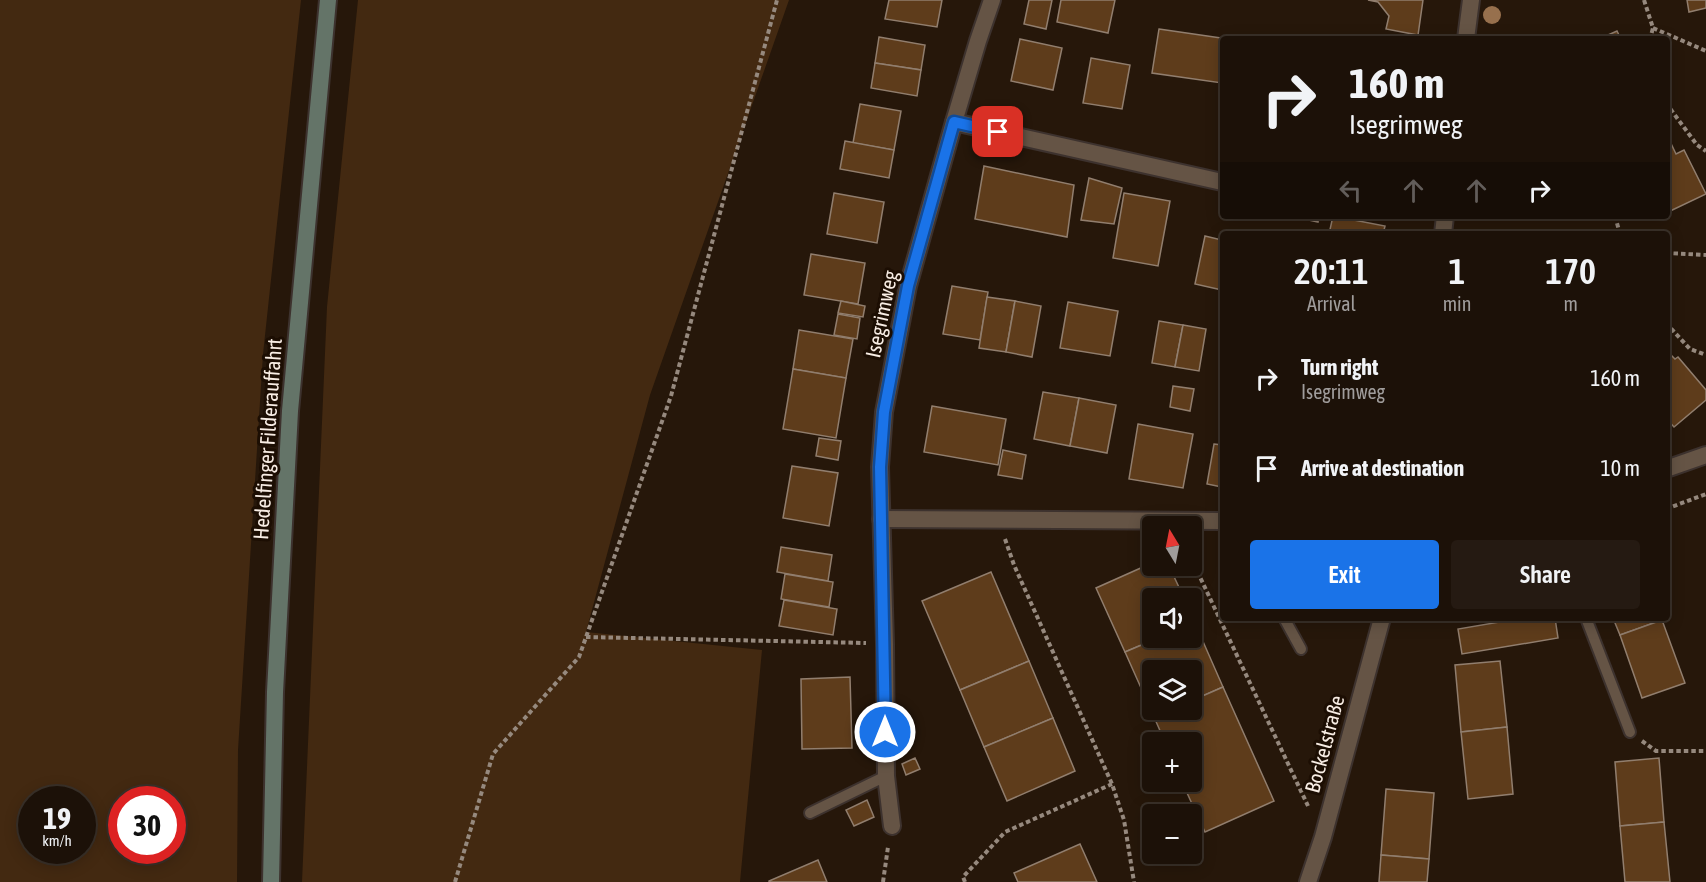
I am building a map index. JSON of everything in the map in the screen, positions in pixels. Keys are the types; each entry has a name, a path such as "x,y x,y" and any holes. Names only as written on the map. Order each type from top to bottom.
{"main road":[{"name":"Hedelfinger Filderauffahrt","path":"271,882 275,692 290,411 327,0"}],"street":[{"name":"Isegrimweg","path":"892,826 886,776 880,467 884,412 908,286 954,122 992,0"},
{"path":"1466,36 1471,0"},
{"path":"954,122 1220,182"},
{"path":"1670,468 1706,454"},
{"path":"882,519 1220,521"},
{"name":"Bockelstraße","path":"1308,882 1323,837 1381,621"}],"lane":[{"path":"1286,621 1301,649"},
{"path":"1587,621 1630,732"},
{"path":"810,813 886,776"}],"path":[{"path":"455,882 493,754 579,657 671,396 777,0"},
{"path":"1644,0 1653,28 1651,36"},
{"path":"1653,28 1706,51"},
{"path":"1670,108 1697,145 1706,152"},
{"path":"1670,253 1706,255"},
{"path":"1670,327 1690,349 1706,355"},
{"path":"1670,508 1706,494"},
{"path":"1014,565 1112,784 1124,820 1134,882"},
{"path":"1200,576 1220,619"},
{"path":"1221,621 1323,837"},
{"path":"586,637 885,644"},
{"path":"1630,732 1656,751 1706,752"},
{"path":"965,882 963,877 1005,832 1112,784"},
{"path":"883,882 892,826"}],"shaded area":[{"path":"0,0 301,0 263,354 238,750 237,882 0,882"},
{"path":"358,0 789,0 650,395 586,632 762,650 740,882 302,882 327,307"}],"building":[{"path":"889,0 942,0 937,27 885,19"},
{"path":"1029,0 1052,0 1046,29 1024,24"},
{"path":"1061,0 1115,0 1108,33 1057,22"},
{"path":"1368,0 1423,0 1418,35 1386,29 1389,16 1378,2"},
{"path":"1687,0 1706,0 1706,8 1689,12"},
{"path":"1159,29 1220,38 1220,83 1152,73"},
{"path":"1617,31 1620,36 1606,36"},
{"path":"879,37 925,45 921,70 875,63"},
{"path":"1020,39 1062,48 1053,90 1011,81"},
{"path":"1091,58 1130,65 1122,109 1083,103"},
{"path":"875,63 921,70 917,96 871,88"},
{"path":"860,104 901,111 894,150 853,143"},
{"path":"845,141 894,150 889,178 840,169"},
{"path":"1670,141 1676,154 1684,150 1706,194 1670,211"},
{"path":"984,166 1074,185 1067,237 975,219"},
{"path":"1089,178 1122,188 1114,224 1081,220"},
{"path":"834,193 884,202 877,243 827,234"},
{"path":"1124,193 1170,201 1158,266 1113,258"},
{"path":"1332,219 1349,219 1385,226 1384,231 1330,231"},
{"path":"1205,236 1220,240 1220,290 1195,284"},
{"path":"811,254 865,263 858,304 804,295"},
{"path":"952,286 988,292 980,340 943,334"},
{"path":"987,297 1015,301 1006,352 979,348"},
{"path":"841,301 865,306 863,317 838,313"},
{"path":"1015,301 1041,306 1032,357 1006,352"},
{"path":"1068,302 1118,311 1110,356 1060,348"},
{"path":"838,314 860,318 857,339 834,335"},
{"path":"1159,321 1183,325 1175,367 1152,363"},
{"path":"1183,325 1206,329 1199,371 1175,367"},
{"path":"799,330 853,339 846,378 793,369"},
{"path":"1670,354 1675,359 1678,357 1706,390 1706,400 1674,427 1670,422"},
{"path":"793,369 846,378 836,438 783,429"},
{"path":"1173,386 1194,389 1190,411 1170,407"},
{"path":"1043,392 1079,398 1070,446 1034,439"},
{"path":"1079,398 1116,405 1107,453 1070,446"},
{"path":"932,406 1006,419 998,465 924,452"},
{"path":"1138,424 1193,434 1183,488 1129,479"},
{"path":"819,438 841,441 838,460 816,456"},
{"path":"1214,444 1220,445 1220,487 1207,484"},
{"path":"1003,450 1026,455 1022,479 998,475"},
{"path":"792,466 838,473 829,526 783,518"},
{"path":"781,547 832,555 828,581 777,572"},
{"path":"1142,567 1142,576 1174,576 1179,588 1142,588 1142,645 1125,652 1096,588"},
{"path":"991,572 1029,661 960,690 922,601"},
{"path":"785,574 833,582 829,607 781,599"},
{"path":"784,600 837,609 833,635 779,626"},
{"path":"1505,621 1555,621 1558,638 1462,654 1458,629"},
{"path":"1614,621 1659,621 1620,635"},
{"path":"1662,621 1685,683 1642,698 1620,635"},
{"path":"1202,639 1223,687 1202,696 1202,660 1142,660 1142,690 1125,652 1142,645 1142,648 1202,648"},
{"path":"1029,661 1053,718 984,747 960,690"},
{"path":"1500,661 1507,727 1461,732 1455,665"},
{"path":"850,677 852,748 802,749 801,679"},
{"path":"1223,687 1274,801 1205,832 1202,825 1202,804 1192,804 1187,792 1202,792 1202,732 1161,732 1155,720 1202,720 1202,696"},
{"path":"1053,718 1075,771 1007,801 984,747"},
{"path":"1507,727 1513,794 1468,799 1461,732"},
{"path":"915,758 920,769 906,775 902,764"},
{"path":"1659,758 1664,822 1620,826 1615,762"},
{"path":"1386,789 1434,793 1429,859 1381,855"},
{"path":"867,800 874,817 854,826 846,810"},
{"path":"1664,822 1670,882 1625,882 1620,826"},
{"path":"1080,844 1097,882 1018,882 1014,873"},
{"path":"1381,855 1429,859 1427,882 1379,882"},
{"path":"818,860 827,882 769,882 769,881"}],"route":[{"path":"885,732 880,467 884,412 908,286 954,122 998,132"}]}
